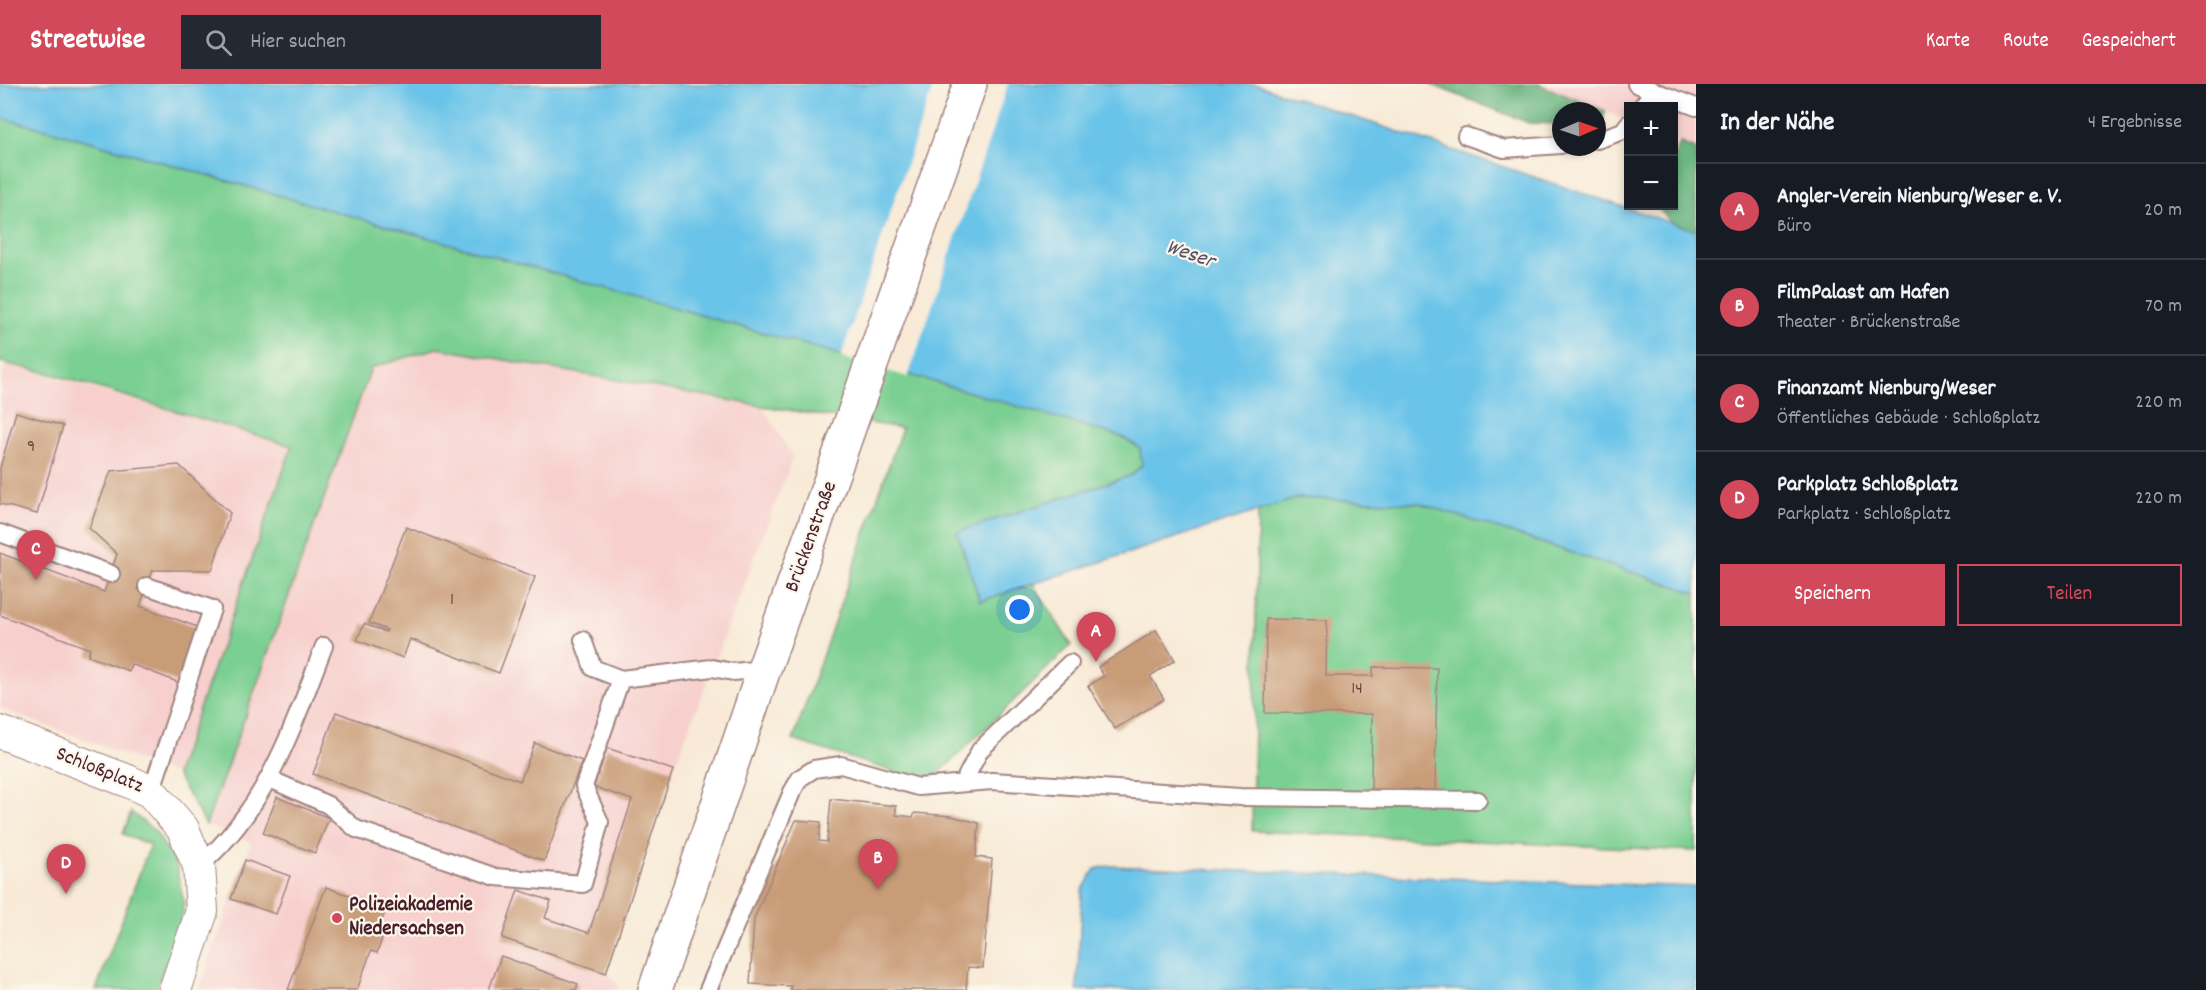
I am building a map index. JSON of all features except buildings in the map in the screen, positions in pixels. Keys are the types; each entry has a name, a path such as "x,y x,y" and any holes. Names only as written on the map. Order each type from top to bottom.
{"street":[{"name":"Brückenstraße","path":"655,990 764,669 850,431 970,84"},
{"name":"Schloßplatz","path":"0,732 128,781 150,792 183,830 199,866"},
{"path":"175,990 202,911 199,866"}],"lane":[{"path":"1636,84 1696,107"},
{"path":"1645,102 1654,91"},
{"path":"1606,137 1624,130"},
{"path":"1466,136 1504,149 1552,146"},
{"path":"0,533 111,574"},
{"path":"147,586 212,609 150,792"},
{"path":"583,640 593,668 621,679 712,668 733,672 764,669"},
{"path":"199,866 232,835 270,779 285,750 324,646"},
{"path":"963,783 980,750 1070,663"},
{"path":"270,779 328,805 356,829 496,877 583,884 600,822 584,786 621,679"},
{"path":"708,990 800,778 823,765 841,765 918,787 993,781 1240,797 1478,800"}],"shaded area":[{"path":"1538,84 1696,84 1696,149 1678,142 1678,102 1624,102 1624,119 1606,112 1606,102 1582,102"},
{"path":"437,348 762,406 793,457 673,770 606,972 619,986 617,990 199,990 251,842 206,825 371,368"},
{"path":"6,364 292,446 176,774 0,708 0,384"}],"green space":[{"path":"1429,84 1538,84 1583,102 1552,102 1552,124 1529,123"},
{"path":"0,118 50,130 720,320 1122,437 1140,448 1142,465 1132,475 957,532 980,601 1033,584 1071,645 936,776 907,776 793,740 902,428 762,406 437,348 371,368 206,825 176,774 292,446 55,375 0,362"},
{"path":"1680,143 1696,149 1696,231 1672,223 1660,210 1678,210 1678,148"},
{"path":"1297,498 1419,503 1696,593 1696,851 1252,831 1258,507"},
{"path":"131,812 155,831 176,865 184,903 181,923 156,990 96,990 150,845 123,834"}],"water":[{"name":"Weser","path":"0,84 1255,84 1624,207 1624,210 1633,210 1696,231 1696,593 1419,503 1298,498 980,601 957,532 1132,475 1142,465 1140,448 1122,437 855,359 50,130 0,118"},
{"path":"1109,866 1696,887 1696,990 1077,990 1082,891 1095,869"}],"pier":[{"path":"934,84 1008,84 908,377 841,357"}],"place":[{"name":"Finanzamt Nienburg/Weser","path":"36,580"},
{"name":"Angler-Verein Nienburg/Weser e. V.","path":"1096,662"},
{"name":"FilmPalast am Hafen","path":"878,889"},
{"name":"Parkplatz Schloßplatz","path":"66,894"},
{"name":"Polizeiakademie Niedersachsen","path":"337,918"}]}
